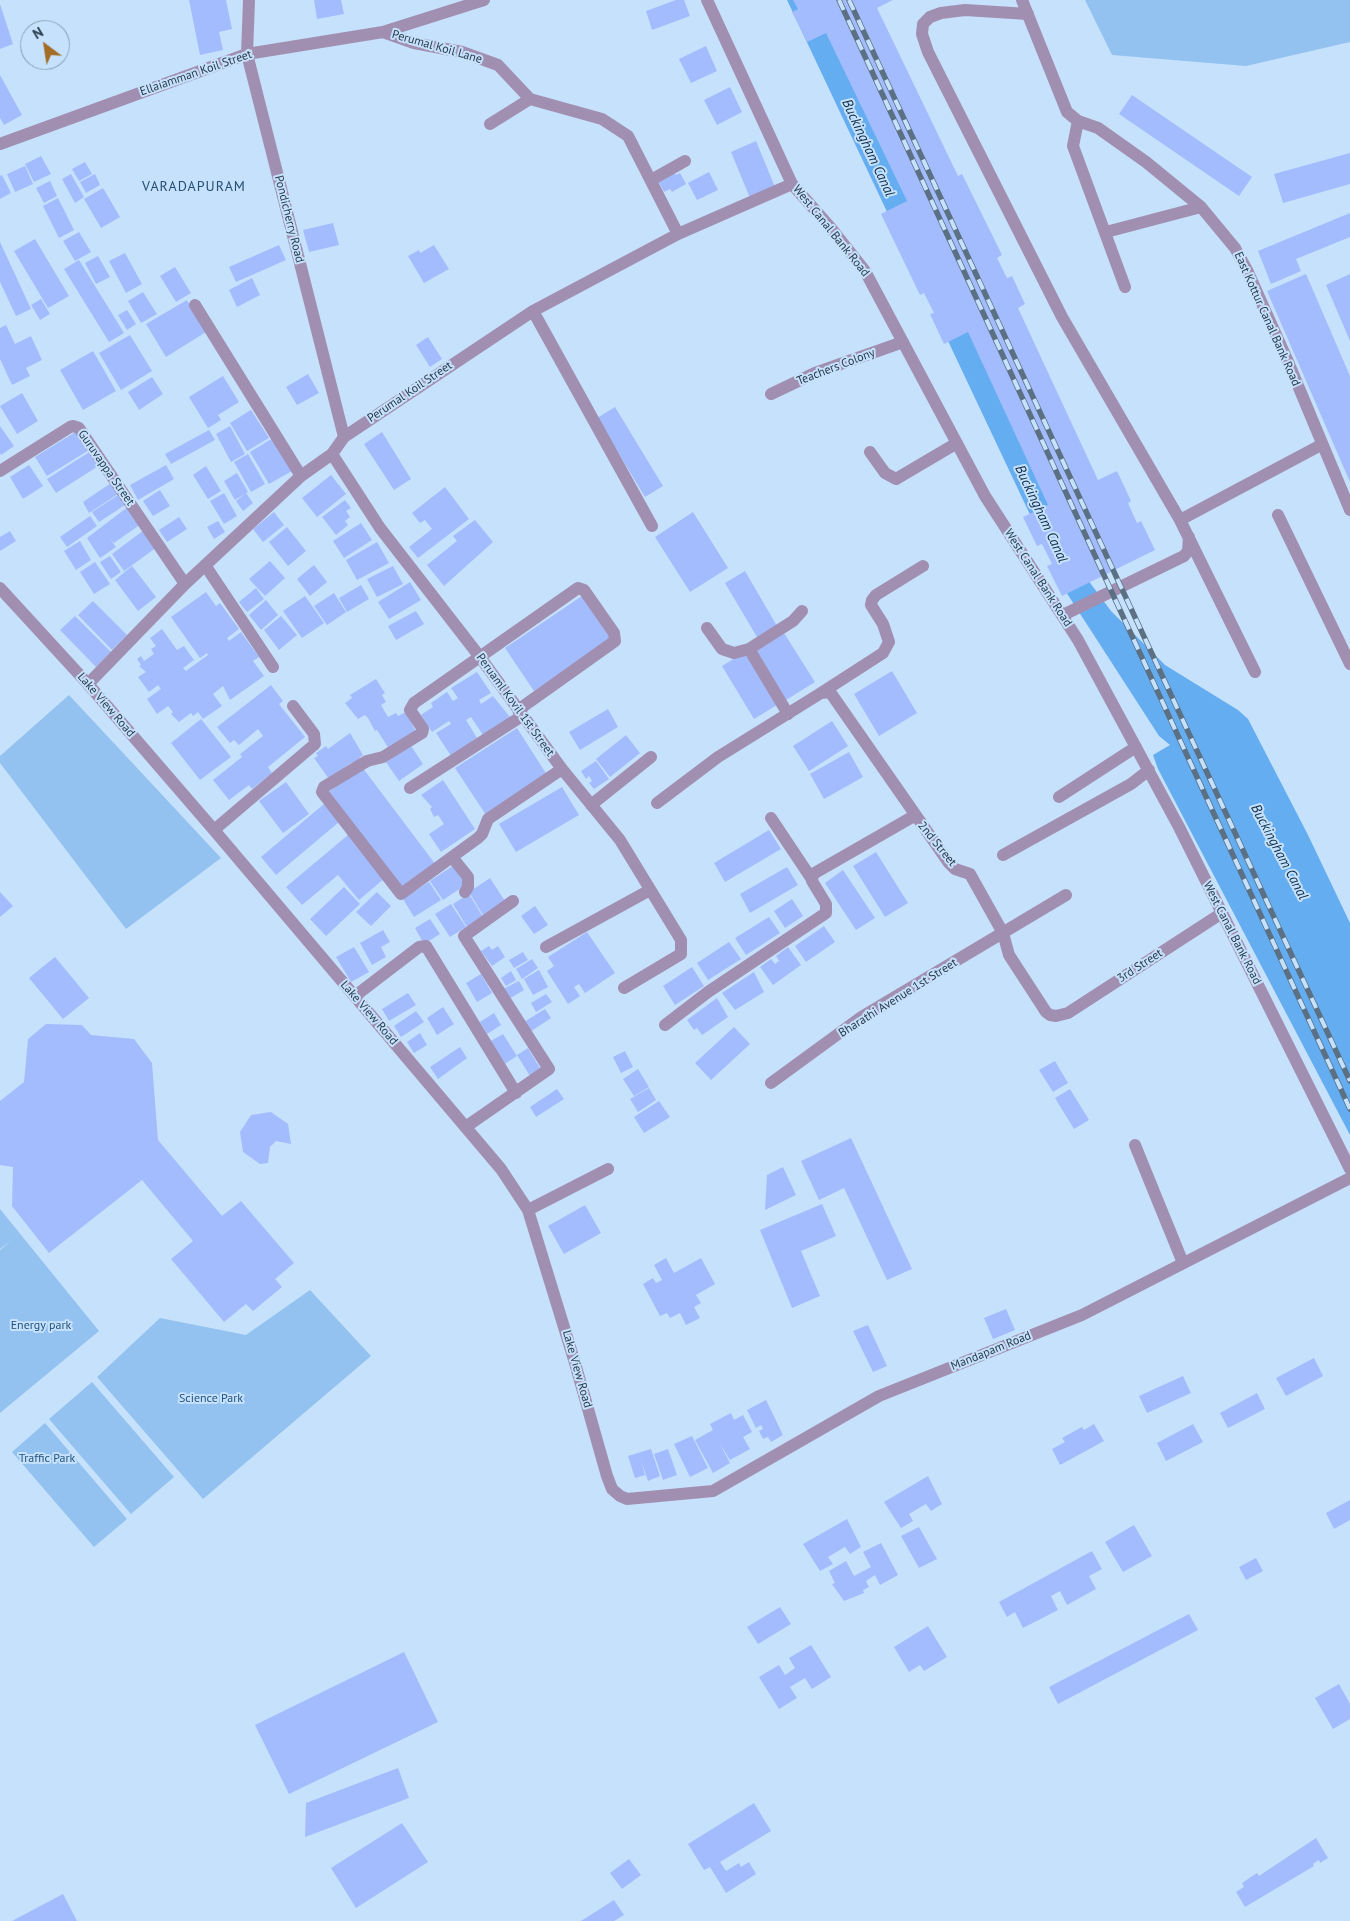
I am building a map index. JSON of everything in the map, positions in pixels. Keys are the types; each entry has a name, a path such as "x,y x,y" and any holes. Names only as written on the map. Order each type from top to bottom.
{"street":[{"name":"Pondicherry Road","path":"249,0 247,54 344,436"},
{"name":"Ellaiamman Koil Street","path":"0,144 247,54 383,32 484,0"},
{"name":"West Canal Bank Road","path":"707,0 792,184 865,271 985,496 1068,613 1222,913 1350,1169"},
{"name":"East Kottur Canal Bank Road","path":"1022,0 1067,112 1078,121 1098,128 1202,207 1235,248 1248,270 1350,510"},
{"path":"1028,14 966,10 941,13 926,20 923,24 922,34 928,52 1062,317 1189,536 1255,672"},
{"name":"Perumal Koil Lane","path":"383,32 414,43 462,52 498,65 530,99"},
{"path":"490,124 530,99 602,119 628,136 678,234"},
{"path":"1078,121 1073,146 1125,287"},
{"path":"650,180 685,161"},
{"name":"Perumal Koil Street","path":"88,684 185,584 301,476 332,454 344,436 533,311 678,234 792,184"},
{"path":"1106,232 1202,207"},
{"path":"195,305 301,476"},
{"path":"533,311 652,526"},
{"name":"Teachers Colony","path":"771,394 815,373 902,342"},
{"name":"Guruvappa Street","path":"0,471 70,427 79,428 185,584"},
{"path":"870,452 885,473 896,479 957,443"},
{"path":"1180,520 1321,445"},
{"name":"Peruaml Kovil 1st Street","path":"332,454 380,528 480,657 562,768 620,840 682,940 683,950 676,958 624,988"},
{"path":"1278,515 1350,664"},
{"path":"1068,613 1178,560 1188,551 1189,536"},
{"path":"205,566 274,668"},
{"path":"657,803 718,757 826,692 883,654 889,642 883,624 871,605 872,600 876,595 923,566"},
{"name":"Lake View Road","path":"0,588 88,684 214,830 467,1126 501,1169 528,1210 607,1476 612,1488 620,1496 627,1499"},
{"path":"410,788 520,713 615,641 614,633 588,594 578,588 412,706 410,710 423,729 422,733 383,757 367,761 322,790 400,894 482,834 488,819 562,768"},
{"path":"707,628 722,650 734,653 749,649 793,621 802,612"},
{"path":"749,649 788,714"},
{"name":"2nd Street","path":"826,692 949,863 955,869 970,874 1003,933 1009,956 1046,1012 1056,1016"},
{"path":"214,830 315,744 314,734 293,706"},
{"path":"1059,797 1136,747"},
{"path":"591,805 651,757"},
{"path":"1003,855 1131,784 1149,770"},
{"path":"811,878 817,871 914,816"},
{"path":"665,1025 708,992 826,913 826,904 811,878 771,818"},
{"path":"452,857 468,877 468,887 465,892"},
{"path":"546,947 650,890"},
{"name":"Bharathi Avenue 1st Street","path":"771,1083 860,1018 1066,895"},
{"path":"467,1126 547,1072 548,1066 464,936 513,901"},
{"name":"3rd Street","path":"1056,1016 1068,1012 1222,913"},
{"path":"355,996 419,947 426,946 516,1093"},
{"path":"1135,1145 1183,1263"},
{"path":"528,1210 608,1169"},
{"name":"Mandapam Road","path":"627,1499 713,1491 879,1396 1082,1315 1350,1178"}],"green space":[{"path":"1085,0 1350,0 1350,42 1246,66 1112,55"},
{"path":"69,695 221,858 126,929 0,763 0,756"},
{"name":"Energy park","path":"0,1209 99,1331 0,1413 0,1250 12,1240 0,1249"},
{"name":"Science Park","path":"310,1290 371,1356 203,1499 97,1377 160,1318 246,1335"},
{"path":"92,1382 174,1477 131,1514 49,1419"},
{"name":"Traffic Park","path":"45,1423 127,1519 94,1547 12,1452"}],"water":[{"name":"Buckingham Canal","path":"787,0 828,0 1076,564 1111,611 1165,665 1238,710 1248,719 1308,835 1350,923 1350,1135 1158,769 1153,755 1170,745 1159,736 1068,595"}],"building":[{"path":"189,0 226,0 232,29 219,32 223,50 200,55"},
{"path":"314,0 341,0 344,14 317,19"},
{"path":"676,0 684,0 690,16 652,30 646,11"},
{"path":"793,0 893,0 877,8 958,176 962,174 1002,255 997,258 1007,278 1012,276 1025,304 1018,308 1098,480 1117,471 1131,501 1128,503 1137,523 1141,521 1155,550 1062,596 1047,566 1052,564 1042,544 1037,546 1023,517 1048,505 968,332 944,344 930,314 934,313 924,293 920,295 881,214 907,201 826,33 807,42 792,12 798,9"},
{"path":"0,4 13,44 0,49"},
{"path":"706,46 717,71 691,83 679,59"},
{"path":"0,75 22,115 4,125 0,118"},
{"path":"730,87 742,112 717,125 704,100"},
{"path":"1132,95 1252,177 1239,196 1119,114"},
{"path":"756,141 775,187 750,198 731,152"},
{"path":"1350,153 1350,184 1283,203 1274,174"},
{"path":"41,156 51,174 34,182 25,164"},
{"path":"85,162 92,174 79,181 72,169"},
{"path":"25,166 33,184 15,192 7,174"},
{"path":"673,171 676,175 680,173 686,184 672,192 670,189 664,192 657,179"},
{"path":"709,172 718,190 697,200 688,183"},
{"path":"71,174 84,197 75,203 62,179"},
{"path":"95,174 100,185 86,193 80,182"},
{"path":"2,175 11,193 0,199 0,176"},
{"path":"50,181 57,196 44,203 36,188"},
{"path":"103,188 120,217 101,228 84,199"},
{"path":"58,198 74,230 59,238 43,206"},
{"path":"1350,213 1350,237 1296,259 1301,271 1271,284 1258,251"},
{"path":"333,223 339,245 309,252 303,230"},
{"path":"79,232 91,252 75,261 63,241"},
{"path":"35,239 69,296 48,308 14,251"},
{"path":"0,242 31,309 16,316 0,282"},
{"path":"279,245 286,260 236,282 229,267"},
{"path":"434,245 449,269 424,283 408,256 419,250 420,253"},
{"path":"125,253 142,284 126,293 109,261"},
{"path":"98,256 110,277 96,284 85,263"},
{"path":"79,260 124,333 109,342 64,269"},
{"path":"175,267 191,293 176,302 160,276"},
{"path":"1306,274 1350,376 1350,482 1267,291"},
{"path":"1350,274 1350,341 1326,285"},
{"path":"252,278 260,295 237,307 229,290"},
{"path":"143,292 157,314 141,323 128,301"},
{"path":"41,299 50,314 40,320 31,305"},
{"path":"187,300 206,332 166,357 146,324"},
{"path":"127,310 136,324 127,330 118,315"},
{"path":"6,325 15,344 31,336 42,360 26,368 30,376 12,385 0,359 0,328"},
{"path":"130,335 152,371 121,390 99,353"},
{"path":"428,337 442,359 430,367 416,345"},
{"path":"93,351 116,391 83,410 60,370"},
{"path":"308,374 319,393 297,405 286,387"},
{"path":"223,376 239,402 218,415 221,420 208,428 189,397"},
{"path":"152,377 163,394 139,410 128,392"},
{"path":"22,393 38,421 17,434 0,406"},
{"path":"615,407 663,486 645,497 597,418"},
{"path":"251,410 269,438 247,451 230,423"},
{"path":"0,426 14,446 1,455 0,453"},
{"path":"230,426 245,454 231,462 216,434"},
{"path":"209,430 215,440 171,464 165,454"},
{"path":"77,431 89,450 47,476 35,457"},
{"path":"382,432 411,479 394,490 364,444"},
{"path":"273,438 292,471 269,484 250,452"},
{"path":"91,451 100,465 56,493 47,479"},
{"path":"248,454 265,484 251,492 234,462"},
{"path":"29,465 43,486 23,499 10,477"},
{"path":"166,465 174,479 138,500 130,485"},
{"path":"206,466 221,491 208,499 193,475"},
{"path":"237,473 248,492 235,500 224,481"},
{"path":"331,475 346,494 317,517 302,498"},
{"path":"114,481 121,492 89,513 83,502"},
{"path":"445,487 469,519 418,558 409,547 432,529 425,520 420,523 412,513"},
{"path":"160,490 170,506 153,516 143,501"},
{"path":"121,493 128,503 99,522 92,512"},
{"path":"224,493 237,516 224,524 210,501"},
{"path":"246,493 253,503 243,511 236,501"},
{"path":"345,500 351,508 346,511 350,517 345,521 348,525 336,535 322,517"},
{"path":"129,506 141,524 114,543 110,539 116,547 100,558 87,538"},
{"path":"274,512 284,525 263,542 253,529"},
{"path":"693,512 728,568 690,592 655,537"},
{"path":"90,516 97,526 67,547 60,537"},
{"path":"179,517 187,529 167,542 159,530"},
{"path":"475,520 493,542 444,586 427,565 457,541 453,536"},
{"path":"218,521 225,532 214,539 207,527"},
{"path":"361,523 372,540 344,558 333,541"},
{"path":"287,527 306,551 288,566 269,542"},
{"path":"144,530 157,547 124,571 112,554"},
{"path":"10,531 16,541 0,551 0,537"},
{"path":"80,541 91,560 76,570 64,551"},
{"path":"377,542 389,563 357,580 346,560"},
{"path":"110,556 121,572 111,579 100,562"},
{"path":"270,561 285,578 265,596 249,579"},
{"path":"95,562 110,584 94,594 80,572"},
{"path":"314,565 327,582 310,596 297,579"},
{"path":"132,566 156,597 138,611 115,580"},
{"path":"393,566 403,584 377,597 367,579"},
{"path":"745,571 777,626 757,637 725,583"},
{"path":"410,582 421,600 389,619 378,602"},
{"path":"361,585 369,599 347,612 339,598"},
{"path":"256,588 264,599 247,612 239,602"},
{"path":"206,592 216,606 220,603 239,629 227,638 229,641 241,632 259,657 253,661 264,676 230,700 223,686 213,694 222,706 203,719 198,712 193,716 191,713 179,722 171,714 173,712 168,706 157,714 147,699 161,689 158,685 149,692 138,677 146,672 139,666 141,665 137,659 141,656 144,661 154,654 151,649 156,646 150,638 162,629 177,650 184,646 194,660 183,668 186,671 208,655 207,653 200,658 171,617"},
{"path":"334,593 346,612 327,625 314,606"},
{"path":"305,596 324,623 302,638 283,611"},
{"path":"582,596 611,639 534,691 505,648"},
{"path":"266,600 278,615 261,630 249,615"},
{"path":"93,601 127,635 112,650 78,615"},
{"path":"416,611 424,624 396,640 388,626"},
{"path":"75,616 111,652 96,667 60,630"},
{"path":"281,616 297,635 279,650 264,630"},
{"path":"784,633 815,682 786,700 756,651"},
{"path":"745,652 777,705 754,719 722,666"},
{"path":"892,671 917,713 879,736 854,694"},
{"path":"477,672 491,693 479,700 481,704 493,696 510,717 483,735 471,717 466,720 477,738 451,756 436,733 451,724 449,721 432,732 421,715 433,707 431,703 447,692 453,701 458,698 451,688"},
{"path":"376,679 385,693 382,695 386,702 381,705 388,717 396,713 398,716 406,712 416,732 389,749 368,718 365,715 358,719 345,703 352,698 350,695"},
{"path":"271,685 283,701 279,704 305,737 268,767 272,773 252,789 249,785 229,800 213,780 242,757 240,754 263,736 258,729 239,745 234,740 230,743 217,727"},
{"path":"608,709 618,727 580,750 569,732"},
{"path":"201,719 231,757 200,780 171,743"},
{"path":"832,721 848,746 809,771 793,746"},
{"path":"517,728 547,775 486,815 455,768"},
{"path":"350,733 363,755 359,758 361,761 353,765 351,763 329,779 314,758 318,756 316,753 326,746 328,749"},
{"path":"626,735 640,753 610,777 596,759"},
{"path":"411,746 423,764 399,781 386,762"},
{"path":"849,752 863,777 824,799 810,774"},
{"path":"596,761 609,779 594,789 589,783 592,781 589,776 586,779 581,771"},
{"path":"362,767 436,865 403,890 329,792"},
{"path":"443,780 475,829 441,852 429,834 444,824 438,815 434,817 430,809 432,807 421,795"},
{"path":"286,782 309,814 283,833 259,801"},
{"path":"562,787 579,815 516,852 499,824"},
{"path":"324,804 339,822 276,875 261,857"},
{"path":"769,830 781,849 725,882 714,863"},
{"path":"348,835 385,878 359,900 338,875 302,905 286,887"},
{"path":"876,852 908,903 885,917 853,866"},
{"path":"454,865 467,884 443,900 430,881"},
{"path":"787,867 798,885 750,913 740,894"},
{"path":"843,870 875,918 856,930 825,883"},
{"path":"490,878 505,901 483,915 469,892"},
{"path":"429,882 441,900 414,917 403,899"},
{"path":"344,887 360,904 326,936 310,919"},
{"path":"0,892 13,906 0,917"},
{"path":"377,892 391,906 371,926 356,912"},
{"path":"469,894 483,917 467,927 453,904"},
{"path":"792,899 803,916 785,928 774,911"},
{"path":"451,904 466,927 450,937 435,914"},
{"path":"535,906 548,925 534,934 521,916"},
{"path":"769,917 780,933 746,955 735,938"},
{"path":"430,919 440,934 424,944 415,928"},
{"path":"824,926 835,942 806,962 795,946"},
{"path":"383,930 390,942 381,947 386,957 372,965 360,943"},
{"path":"587,932 615,973 585,993 579,984 574,987 580,996 568,1004 547,971 554,966 548,957"},
{"path":"729,942 741,959 708,980 697,963"},
{"path":"489,946 492,950 498,946 505,957 492,966 481,951"},
{"path":"354,947 369,972 351,982 336,957"},
{"path":"788,947 801,965 773,985 760,967 771,959 775,964 779,961 776,956"},
{"path":"523,952 528,960 514,968 509,960"},
{"path":"55,957 89,998 63,1019 29,978"},
{"path":"532,959 538,968 522,979 516,969"},
{"path":"692,967 704,986 675,1005 663,986"},
{"path":"539,970 548,987 533,995 524,979"},
{"path":"511,971 516,980 506,986 501,978"},
{"path":"754,972 764,992 735,1010 722,993"},
{"path":"481,974 492,993 477,1002 466,983"},
{"path":"519,981 524,990 509,999 503,989"},
{"path":"408,993 416,1005 389,1021 382,1009"},
{"path":"546,994 552,1002 536,1012 531,1003"},
{"path":"717,998 728,1017 702,1035 697,1028 694,1030 687,1020"},
{"path":"443,1007 454,1024 437,1035 427,1018"},
{"path":"545,1009 551,1018 530,1032 524,1022"},
{"path":"416,1011 424,1022 401,1037 394,1026"},
{"path":"494,1013 501,1025 487,1034 480,1022"},
{"path":"46,1024 82,1025 91,1035 134,1039 152,1063 158,1140 222,1216 241,1201 294,1263 275,1279 282,1287 253,1311 246,1304 224,1322 171,1259 193,1241 142,1180 49,1253 12,1206 13,1167 0,1165 0,1101 24,1082 28,1039"},
{"path":"734,1027 750,1044 711,1080 695,1063"},
{"path":"420,1033 427,1045 414,1053 407,1042"},
{"path":"503,1034 517,1056 503,1065 489,1042"},
{"path":"460,1047 467,1058 438,1079 430,1067"},
{"path":"528,1048 541,1070 530,1076 517,1055"},
{"path":"625,1051 633,1067 621,1073 613,1057"},
{"path":"1055,1061 1068,1083 1053,1092 1039,1070"},
{"path":"638,1069 649,1087 634,1096 623,1079"},
{"path":"649,1088 656,1100 638,1112 630,1099"},
{"path":"557,1089 564,1099 536,1117 530,1107"},
{"path":"1070,1089 1089,1120 1074,1129 1055,1098"},
{"path":"659,1101 670,1117 644,1133 634,1117"},
{"path":"271,1112 288,1124 291,1144 276,1141 270,1147 268,1163 260,1164 243,1152 240,1132 251,1115"},
{"path":"851,1138 912,1269 887,1280 844,1188 819,1200 801,1161"},
{"path":"783,1167 796,1195 765,1210 767,1175"},
{"path":"822,1204 836,1236 801,1251 820,1296 792,1308 760,1230"},
{"path":"585,1205 601,1233 564,1254 548,1226"},
{"path":"666,1258 674,1273 701,1258 715,1284 696,1295 701,1303 694,1307 700,1318 686,1325 680,1313 670,1318 667,1313 660,1316 643,1284 653,1278 656,1283 662,1280 654,1265"},
{"path":"1006,1309 1015,1330 993,1339 984,1318"},
{"path":"868,1325 887,1366 873,1372 853,1331"},
{"path":"1314,1358 1323,1376 1286,1396 1276,1378"},
{"path":"1183,1376 1191,1393 1147,1413 1139,1396"},
{"path":"1257,1393 1265,1409 1228,1428 1220,1413"},
{"path":"766,1400 783,1435 771,1442 768,1437 763,1439 759,1431 763,1429 761,1425 756,1428 747,1410"},
{"path":"731,1413 734,1420 743,1415 752,1432 743,1437 750,1449 730,1460 719,1442 730,1463 713,1473 695,1440 713,1430 710,1424"},
{"path":"1094,1424 1104,1441 1060,1465 1052,1449 1065,1442 1062,1438 1082,1427 1084,1430"},
{"path":"1193,1424 1203,1442 1166,1461 1157,1443"},
{"path":"692,1436 708,1468 690,1477 674,1444"},
{"path":"651,1449 660,1476 648,1481 641,1460 645,1475 635,1478 628,1456"},
{"path":"668,1449 677,1475 663,1480 654,1454"},
{"path":"928,1476 942,1504 931,1511 926,1504 909,1514 913,1521 901,1528 884,1502"},
{"path":"1350,1500 1350,1520 1334,1529 1326,1513"},
{"path":"847,1519 861,1547 850,1554 845,1547 828,1557 833,1564 820,1571 803,1544"},
{"path":"1134,1525 1152,1556 1123,1572 1105,1542"},
{"path":"919,1527 937,1559 919,1568 901,1536"},
{"path":"881,1543 898,1575 880,1585 875,1575 866,1581 869,1587 863,1590 864,1593 844,1601 832,1584 835,1583 829,1571 846,1561 854,1576 871,1567 863,1552"},
{"path":"1092,1551 1102,1569 1089,1576 1096,1589 1067,1605 1060,1591 1051,1596 1058,1610 1023,1628 1015,1612 1007,1617 999,1602"},
{"path":"1256,1558 1263,1571 1246,1580 1239,1567"},
{"path":"780,1607 791,1624 758,1644 747,1627"},
{"path":"1189,1614 1198,1630 1058,1704 1049,1687"},
{"path":"928,1626 947,1657 924,1671 920,1665 909,1672 894,1647"},
{"path":"811,1645 831,1677 812,1689 805,1678 790,1687 797,1698 779,1709 759,1677 779,1665 785,1675 795,1668 789,1658"},
{"path":"404,1652 438,1722 289,1794 255,1725"},
{"path":"1339,1684 1350,1704 1350,1719 1333,1729 1315,1698"},
{"path":"398,1768 409,1798 305,1837 306,1803"},
{"path":"754,1803 771,1831 720,1862 726,1871 739,1863 741,1867 749,1862 756,1874 726,1893 710,1867 704,1870 688,1844"},
{"path":"402,1823 428,1862 356,1908 331,1868"},
{"path":"1316,1838 1328,1858 1320,1863 1319,1860 1313,1864 1314,1866 1245,1907 1236,1892 1244,1887 1242,1883 1257,1873 1259,1876"},
{"path":"629,1859 641,1875 622,1889 610,1873"},
{"path":"63,1894 77,1921 12,1921"},
{"path":"614,1900 624,1915 614,1921 581,1921"}],"railway":[{"path":"839,0 1350,1109"},
{"path":"849,0 1350,1081"}],"district":[{"name":"VARADAPURAM","path":"194,187"}]}
